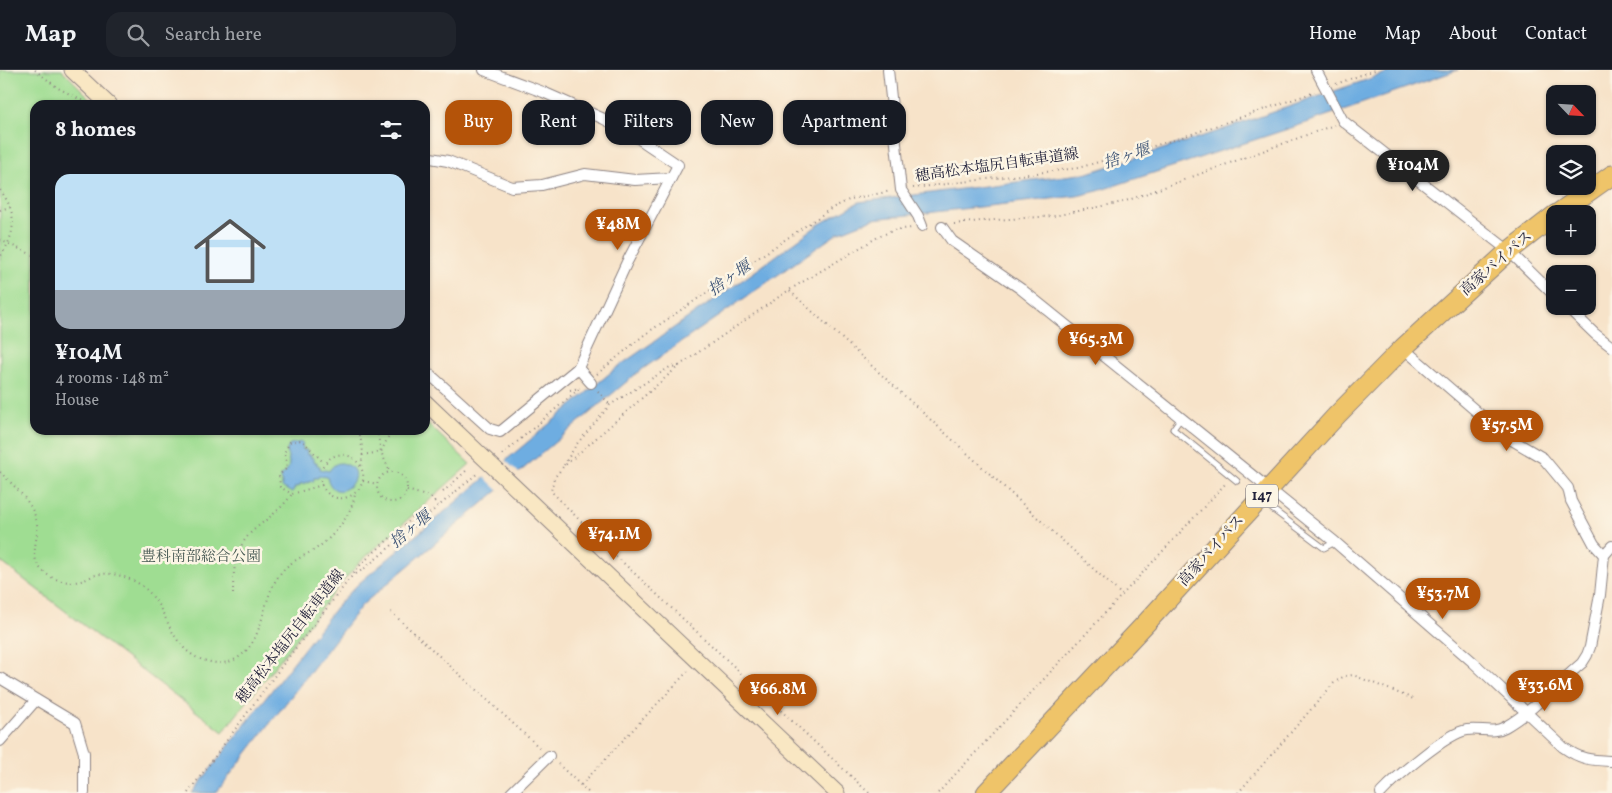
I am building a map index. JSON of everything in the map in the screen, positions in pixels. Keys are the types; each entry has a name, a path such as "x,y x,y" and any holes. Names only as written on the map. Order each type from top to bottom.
{"highway":[{"name":"高家バイパス","path":"1569,205 1612,175"},
{"name":"高家バイパス","path":"986,793 1141,630 1337,415 1403,348 1509,251 1546,222"}],"street":[{"path":"72,70 104,100"},
{"path":"430,375 490,429 500,432 578,368 627,262 678,165 629,132 604,119 543,92 484,70"},
{"path":"888,70 901,190 906,192 920,221"},
{"path":"1316,70 1340,117 1509,251 1546,287"},
{"path":"430,159 448,161 512,187 542,184 585,174 635,180 671,178"},
{"path":"942,226 952,242 1021,289 1335,542 1459,650 1563,747 1576,756 1590,760 1612,761"},
{"path":"1575,315 1612,347"},
{"path":"1403,348 1506,436 1543,458 1568,488 1572,501 1594,544 1604,555"},
{"path":"578,368 593,379"},
{"path":"430,407 837,793"},
{"path":"1381,793 1408,767 1455,734 1467,730 1495,732 1504,728 1526,712 1582,663 1587,655 1600,595 1604,555 1612,546"},
{"path":"0,678 75,723 84,752 84,793"},
{"path":"0,741 36,700"},
{"path":"512,793 549,756"}],"lane":[{"path":"1181,418 1173,428 1236,481"},
{"path":"1272,509 1324,548 1335,542"}],"path":[{"path":"35,70 58,88 79,100"},
{"name":"穂高松本塩尻自転車道線","path":"906,192 1078,168 1174,140 1326,90 1374,70"},
{"path":"942,226 981,221 1054,216 1123,202 1340,117"},
{"path":"0,190 7,198 10,206 13,229 9,244 0,257"},
{"path":"610,405 606,402 593,379 644,335 832,208 851,199 892,191"},
{"path":"0,210 10,206"},
{"path":"562,467 680,365 789,290 878,237 920,221"},
{"path":"0,240 30,254"},
{"path":"789,290 1122,595"},
{"path":"680,365 670,367 610,405 576,445 554,478 551,491 601,542 869,793"},
{"path":"354,575 491,464 580,388"},
{"path":"0,472 23,496 30,507 36,524 34,553 40,567 51,577 65,582 81,581 96,575 112,574 128,578 142,586 153,598 176,640 187,652 202,660 219,664 235,660 250,649 258,632 270,591 281,573 296,559 315,549 331,536 348,514 354,503 355,494 363,481 360,435"},
{"path":"378,435 381,452 390,472"},
{"path":"381,452 389,435"},
{"path":"292,494 280,488 279,475 286,469 288,461 284,453 290,442 302,440 324,463"},
{"path":"362,455 381,452"},
{"path":"322,467 332,457 345,455 352,457 361,467"},
{"path":"443,492 467,470"},
{"path":"390,472 399,474 406,481 406,490 401,499 391,502 381,498 378,494 377,484 381,476 390,472"},
{"path":"938,793 1232,477"},
{"path":"320,480 328,493 334,497 348,497 355,494"},
{"path":"363,481 377,484"},
{"path":"233,594 234,568 242,544 255,528 281,509 292,494 322,485"},
{"path":"406,490 432,498 438,506"},
{"name":"穂高松本塩尻自転車道線","path":"188,793 284,663 362,563 425,507"},
{"path":"391,612 589,793"},
{"path":"580,785 712,645"},
{"path":"1238,793 1334,683 1344,676 1353,675 1416,700"}],"green space":[{"name":"豊科南部総合公園","path":"0,70 62,70 92,100 30,100 30,435 430,435 430,426 470,464 360,562 337,588 223,732 0,561"}],"water":[{"path":"1395,70 1458,70 1297,126 1098,191 1077,196 873,219 838,233 637,373 362,605 216,793 192,793 337,606 358,584 616,368 818,225 859,202 1088,173 1216,132"},
{"path":"302,442 303,450 307,450 307,455 311,455 311,458 314,458 314,462 317,462 320,469 329,471 338,463 352,468 355,474 349,486 343,490 337,490 331,486 327,477 319,476 314,478 313,482 310,480 309,483 305,482 304,485 301,483 299,487 296,486 292,493 282,487 281,476 289,466 286,452 290,444"}],"pier":[{"path":"504,459 520,474 499,491 483,476"}],"water label":[{"name":"捨ヶ堰","path":"1127,157"},
{"name":"捨ヶ堰","path":"730,279"},
{"name":"捨ヶ堰","path":"411,530"}]}
